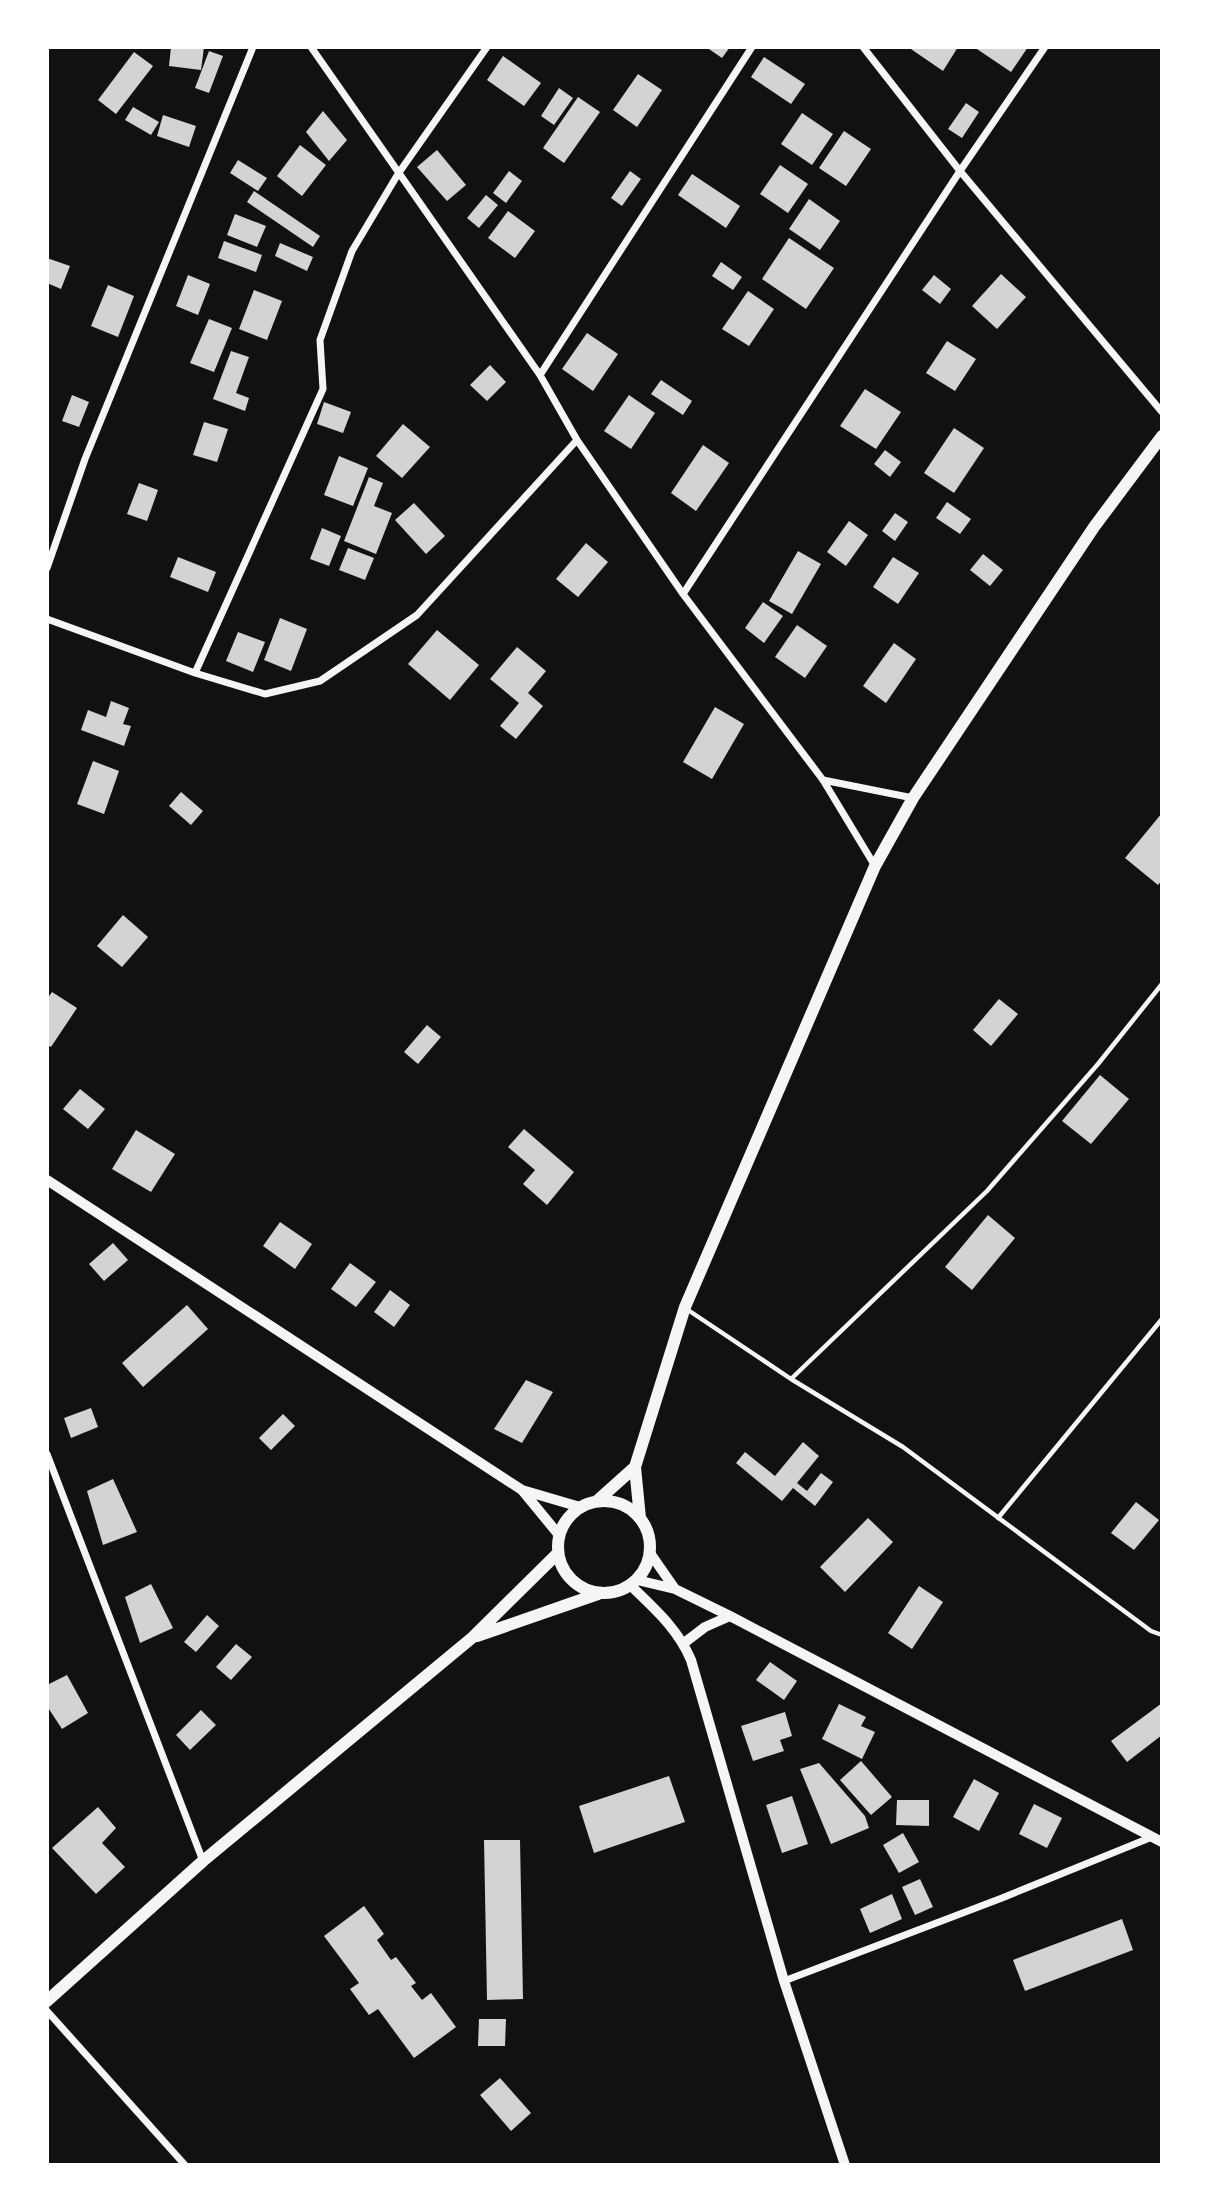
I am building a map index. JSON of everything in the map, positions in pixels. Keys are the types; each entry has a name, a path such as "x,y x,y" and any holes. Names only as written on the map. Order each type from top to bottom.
{"main road":[{"path":"635,1467 597,1501 580,1507 567,1519 559,1535 558,1553 562,1568 571,1581 584,1590 610,1593 633,1583 645,1568 650,1553 650,1541 640,1518 635,1467 685,1307 875,866 913,798 1094,527 1162,436"},
{"path":"597,1501 628,1507 640,1518"},
{"path":"47,2001 203,1860 473,1637 558,1553"},
{"path":"473,1637 599,1593"}],"street":[{"path":"47,568 85,459 253,47"},
{"path":"311,47 540,375 577,440 683,594 822,780 875,866"},
{"path":"195,673 323,389 320,340 352,251 398,174 487,47"},
{"path":"540,375 752,47"},
{"path":"863,47 960,171 1162,412"},
{"path":"683,594 960,171 1045,47"},
{"path":"47,619 195,673 265,694 320,681 417,615 577,440"},
{"path":"822,780 913,798"},
{"path":"47,1180 522,1490 580,1507"},
{"path":"47,1454 203,1860"},
{"path":"522,1490 559,1535"},
{"path":"650,1553 675,1589"},
{"path":"633,1583 675,1589 1157,1839"},
{"path":"633,1583 684,1643 691,1660 784,1981 845,2165"},
{"path":"684,1643 705,1627 730,1616"},
{"path":"784,1981 1157,1839"},
{"path":"47,2011 185,2165"}],"lane":[{"path":"791,1379 987,1191 1098,1064 1162,984"},
{"path":"685,1307 791,1379 903,1447 1151,1631 1162,1635"},
{"path":"998,1518 1162,1319"}],"building":[{"path":"171,47 204,47 201,70 169,66"},
{"path":"706,47 730,47 722,58"},
{"path":"908,47 958,47 943,71"},
{"path":"974,47 1028,47 1011,72"},
{"path":"209,51 223,56 209,93 195,88"},
{"path":"134,52 153,66 116,114 98,100"},
{"path":"503,56 541,83 524,106 487,80"},
{"path":"764,57 805,84 791,104 751,77"},
{"path":"638,74 662,90 637,127 613,110"},
{"path":"559,88 573,98 554,125 541,116"},
{"path":"578,97 600,112 564,163 543,148"},
{"path":"966,103 979,112 962,138 948,129"},
{"path":"133,107 159,122 151,135 125,120"},
{"path":"323,111 347,140 329,161 306,132"},
{"path":"802,113 833,134 812,165 781,144"},
{"path":"163,115 196,126 189,147 157,136"},
{"path":"844,131 871,149 846,186 819,168"},
{"path":"300,145 326,165 302,196 277,176"},
{"path":"437,150 466,185 447,201 417,167"},
{"path":"238,160 267,178 258,191 230,173"},
{"path":"780,165 808,184 788,213 760,194"},
{"path":"509,171 522,181 506,203 493,193"},
{"path":"630,171 641,179 622,206 611,198"},
{"path":"692,174 740,206 726,228 678,195"},
{"path":"254,191 320,236 313,247 247,202"},
{"path":"486,195 498,205 479,228 467,218"},
{"path":"809,199 840,221 820,250 789,229"},
{"path":"508,211 535,231 515,258 488,238"},
{"path":"235,214 266,226 257,247 227,235"},
{"path":"789,238 834,268 806,309 762,279"},
{"path":"224,241 262,255 256,272 218,258"},
{"path":"280,243 313,257 307,271 275,256"},
{"path":"47,258 70,266 61,289 47,283"},
{"path":"721,262 742,277 733,290 712,276"},
{"path":"1001,274 1026,297 997,329 972,306"},
{"path":"188,275 210,284 198,315 176,306"},
{"path":"934,275 951,289 940,304 922,290"},
{"path":"108,285 134,296 118,337 91,326"},
{"path":"254,290 282,301 267,340 239,329"},
{"path":"748,291 774,309 749,346 722,329"},
{"path":"209,319 232,328 214,372 190,363"},
{"path":"587,333 618,354 593,391 562,369"},
{"path":"947,341 976,359 955,391 926,373"},
{"path":"231,351 249,357 236,393 249,398 245,411 213,399"},
{"path":"490,365 506,382 487,401 470,385"},
{"path":"661,380 692,401 683,415 651,394"},
{"path":"865,389 901,412 876,449 840,426"},
{"path":"72,395 89,402 79,427 62,421"},
{"path":"629,395 655,413 631,449 604,431"},
{"path":"324,402 351,412 343,433 317,424"},
{"path":"204,422 228,429 217,462 193,455"},
{"path":"403,424 430,447 402,478 376,456"},
{"path":"954,428 984,448 954,493 924,473"},
{"path":"703,445 729,463 696,511 671,493"},
{"path":"885,450 901,462 890,477 874,464"},
{"path":"339,456 368,468 353,506 324,495"},
{"path":"369,477 383,483 374,506 392,513 376,554 344,541"},
{"path":"139,483 158,490 147,521 127,514"},
{"path":"947,502 971,519 960,534 936,518"},
{"path":"414,503 445,536 426,554 395,520"},
{"path":"895,513 908,522 895,541 882,531"},
{"path":"849,521 868,535 846,566 827,552"},
{"path":"322,528 341,536 329,566 310,559"},
{"path":"586,543 608,562 578,597 556,579"},
{"path":"348,548 374,558 365,580 339,570"},
{"path":"798,551 821,564 792,614 769,601"},
{"path":"983,554 1003,570 990,586 970,570"},
{"path":"178,557 216,572 208,592 170,577"},
{"path":"893,557 919,573 898,604 873,587"},
{"path":"763,602 783,616 764,643 745,628"},
{"path":"280,618 307,629 291,671 264,660"},
{"path":"797,625 827,646 805,678 775,657"},
{"path":"437,630 479,665 450,700 408,664"},
{"path":"238,632 265,642 253,672 226,661"},
{"path":"894,643 916,659 886,703 863,686"},
{"path":"517,647 546,671 528,693 543,706 516,739 500,726 519,703 490,679"},
{"path":"111,701 129,708 123,724 131,726 124,746 81,730 88,710 106,717"},
{"path":"715,707 744,724 712,779 683,762"},
{"path":"93,761 119,771 104,814 77,804"},
{"path":"181,792 203,811 191,825 169,806"},
{"path":"1162,813 1162,880 1158,885 1125,858"},
{"path":"123,915 148,937 122,967 97,946"},
{"path":"52,992 77,1008 51,1047 47,1045 47,999"},
{"path":"999,999 1018,1014 991,1046 973,1030"},
{"path":"427,1025 441,1037 418,1064 404,1052"},
{"path":"1100,1075 1129,1099 1091,1144 1062,1121"},
{"path":"80,1089 105,1109 88,1129 63,1109"},
{"path":"524,1129 574,1172 547,1205 523,1184 535,1170 508,1147"},
{"path":"136,1130 175,1154 151,1192 112,1169"},
{"path":"988,1215 1015,1238 972,1290 945,1267"},
{"path":"280,1222 312,1244 295,1269 263,1246"},
{"path":"113,1243 128,1260 104,1281 89,1264"},
{"path":"350,1263 376,1282 356,1307 331,1289"},
{"path":"390,1290 410,1305 394,1327 374,1312"},
{"path":"187,1305 208,1329 143,1387 122,1363"},
{"path":"526,1380 553,1392 522,1443 494,1429"},
{"path":"91,1408 98,1427 71,1438 64,1418"},
{"path":"283,1414 295,1426 271,1450 259,1438"},
{"path":"803,1442 819,1456 797,1483 807,1491 821,1473 833,1482 815,1506 793,1488 782,1501 736,1463 745,1452 775,1476"},
{"path":"113,1479 137,1532 103,1545 87,1491"},
{"path":"1136,1502 1159,1520 1134,1550 1111,1533"},
{"path":"868,1518 893,1542 845,1592 820,1567"},
{"path":"151,1584 173,1628 140,1643 125,1597"},
{"path":"919,1586 943,1602 912,1649 888,1633"},
{"path":"207,1615 219,1626 196,1652 184,1642"},
{"path":"236,1644 252,1657 231,1680 216,1667"},
{"path":"770,1662 797,1681 784,1700 756,1680"},
{"path":"67,1675 88,1713 62,1729 47,1706 47,1685"},
{"path":"1162,1703 1162,1735 1127,1762 1111,1741"},
{"path":"839,1704 866,1717 861,1726 875,1732 862,1759 822,1739"},
{"path":"201,1710 216,1725 190,1750 176,1735"},
{"path":"785,1712 792,1736 780,1740 784,1751 753,1761 741,1726"},
{"path":"861,1761 892,1797 871,1815 840,1780"},
{"path":"819,1763 865,1816 869,1828 831,1844 800,1769"},
{"path":"669,1776 685,1822 594,1853 579,1806"},
{"path":"974,1779 999,1793 979,1831 953,1817"},
{"path":"792,1796 808,1844 782,1853 766,1805"},
{"path":"897,1800 929,1800 929,1826 896,1825"},
{"path":"1034,1804 1062,1818 1047,1848 1019,1834"},
{"path":"98,1807 116,1828 102,1843 125,1867 96,1894 52,1848"},
{"path":"903,1833 919,1862 899,1873 883,1845"},
{"path":"484,1840 520,1840 523,1999 487,2000"},
{"path":"920,1879 933,1907 915,1915 902,1887"},
{"path":"892,1894 902,1919 870,1933 860,1909"},
{"path":"364,1906 384,1934 377,1940 391,1960 396,1957 416,1983 411,1986 422,2000 431,1993 456,2027 414,2058 378,2009 369,2015 350,1989 359,1983 324,1936"},
{"path":"1122,1919 1133,1950 1025,1991 1013,1960"},
{"path":"479,2019 506,2019 505,2046 478,2046"},
{"path":"500,2078 531,2113 511,2131 480,2095"}]}
